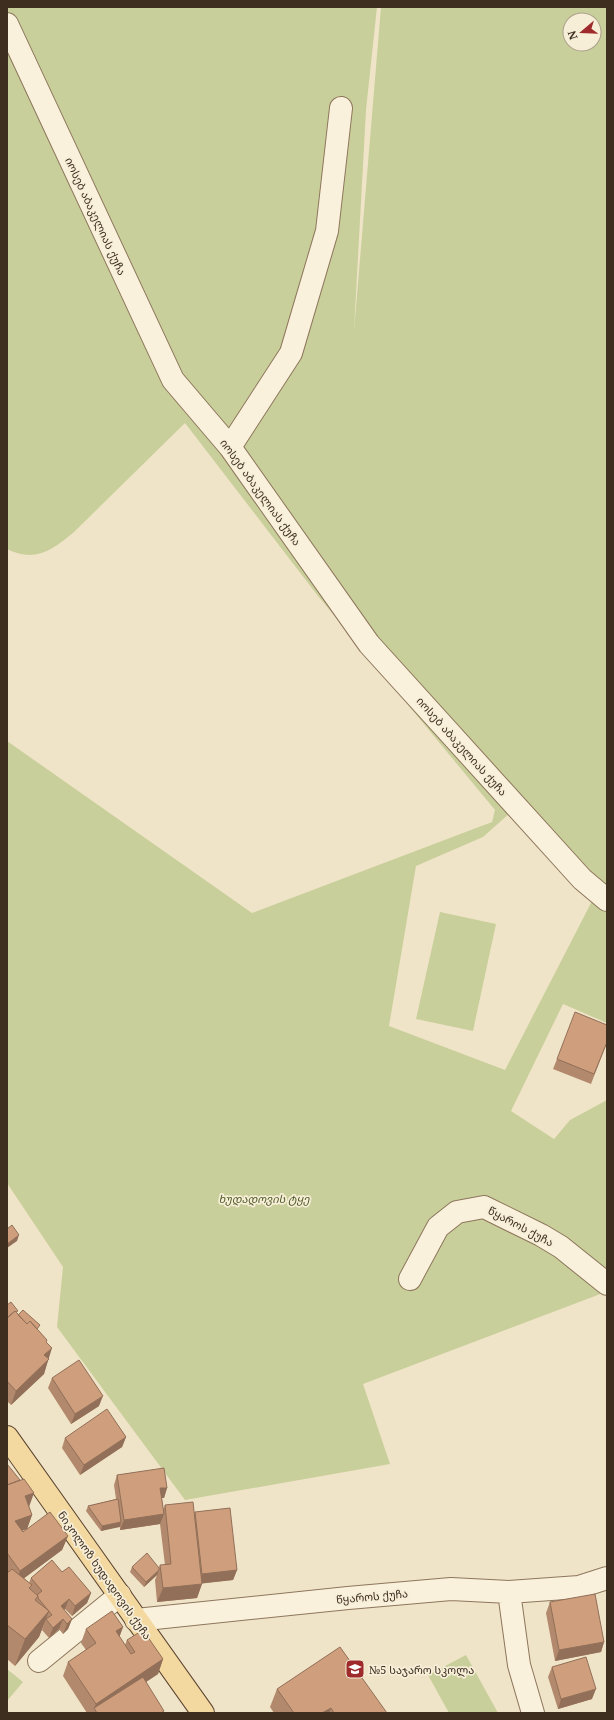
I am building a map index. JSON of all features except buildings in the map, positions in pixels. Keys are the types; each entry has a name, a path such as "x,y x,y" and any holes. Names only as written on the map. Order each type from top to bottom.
{"main road":[{"name":"ნიკოლოზ ხუდადოვის ქუჩა","path":"7,1437 203,1713"}],"street":[{"name":"იოსებ აბაკელიას ქუჩა","path":"7,24 173,380 230,447 369,644 582,879 607,900"},
{"path":"230,447 291,353 327,231 341,108"},
{"name":"წყაროს ქუჩა","path":"410,1279 438,1227 458,1212 484,1207 541,1235 561,1247 607,1284"},
{"name":"წყაროს ქუჩა","path":"136,1620 451,1589 509,1592 579,1587 607,1578"},
{"path":"509,1592 519,1665 533,1713"},
{"path":"39,1661 120,1595"}],"green space":[{"name":"ხუდადოვის ტყე","path":"7,7 377,7 366,110 354,331 381,7 607,7 607,1023 563,1004 511,1111 554,1139 570,1120 607,1100 607,1295 603,1293 363,1384 390,1464 185,1500 57,1327 63,1267 7,1183 7,741 252,913 492,822 495,810 318,596 185,423 73,533 58,545 43,553 35,555 17,553 7,549","holes":["510,813 592,901 505,1070 389,1026 416,866 483,837"]},
{"path":"440,912 496,924 473,1031 416,1019"},
{"path":"466,1655 498,1713 449,1713 428,1675"},
{"path":"7,1669 23,1682 7,1701"}],"place":[{"name":"№5 საჯარო სკოლა","path":"355,1669"}]}
